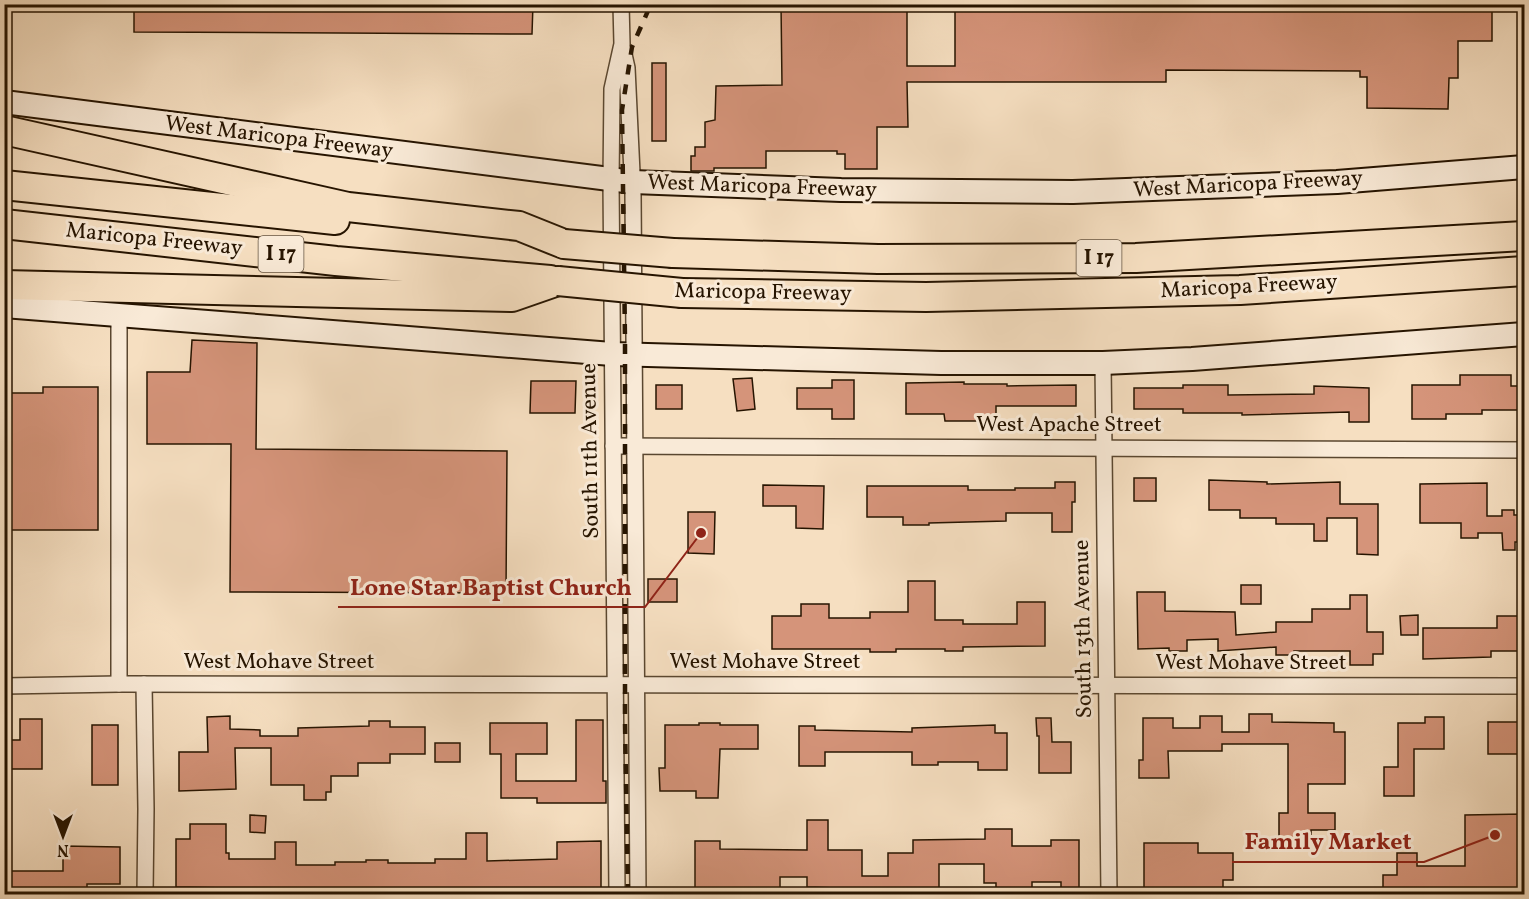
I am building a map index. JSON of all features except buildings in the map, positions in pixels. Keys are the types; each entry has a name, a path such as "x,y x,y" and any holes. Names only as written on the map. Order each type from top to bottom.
{"highway":[{"path":"4,130 348,207 519,226 564,244"},
{"name":"Maricopa Freeway","path":"4,185 564,244 673,253 878,259 1136,258 1524,236"},
{"name":"Maricopa Freeway","path":"4,224 336,261 682,293 926,297 1240,290 1524,271"},
{"path":"4,285 512,297 558,280"}],"main road":[{"name":"West Maricopa Freeway","path":"4,102 622,182 852,190 1073,192 1337,182 1524,167"},
{"path":"4,306 623,354 906,363 1103,363 1192,359 1524,334"}],"street":[{"name":"South 11th Avenue","path":"617,894 613,446 623,354 622,182 627,68 622,44 621,4"},
{"name":"South 11th Avenue","path":"622,44 612,89 622,182 623,354 634,446 638,894"},
{"path":"119,315 119,684"},
{"name":"South 13th Avenue","path":"1103,363 1109,894"},
{"name":"West Apache Street","path":"613,446 1524,450"},
{"name":"West Mohave Street","path":"4,686 119,684 1524,686"},
{"path":"144,684 145,894"}],"railway":[{"path":"628,894 622,110 632,47 651,4"}],"place":[{"name":"Lone Star Baptist Church","path":"701,533"},
{"name":"Family Market","path":"1495,835"}]}
